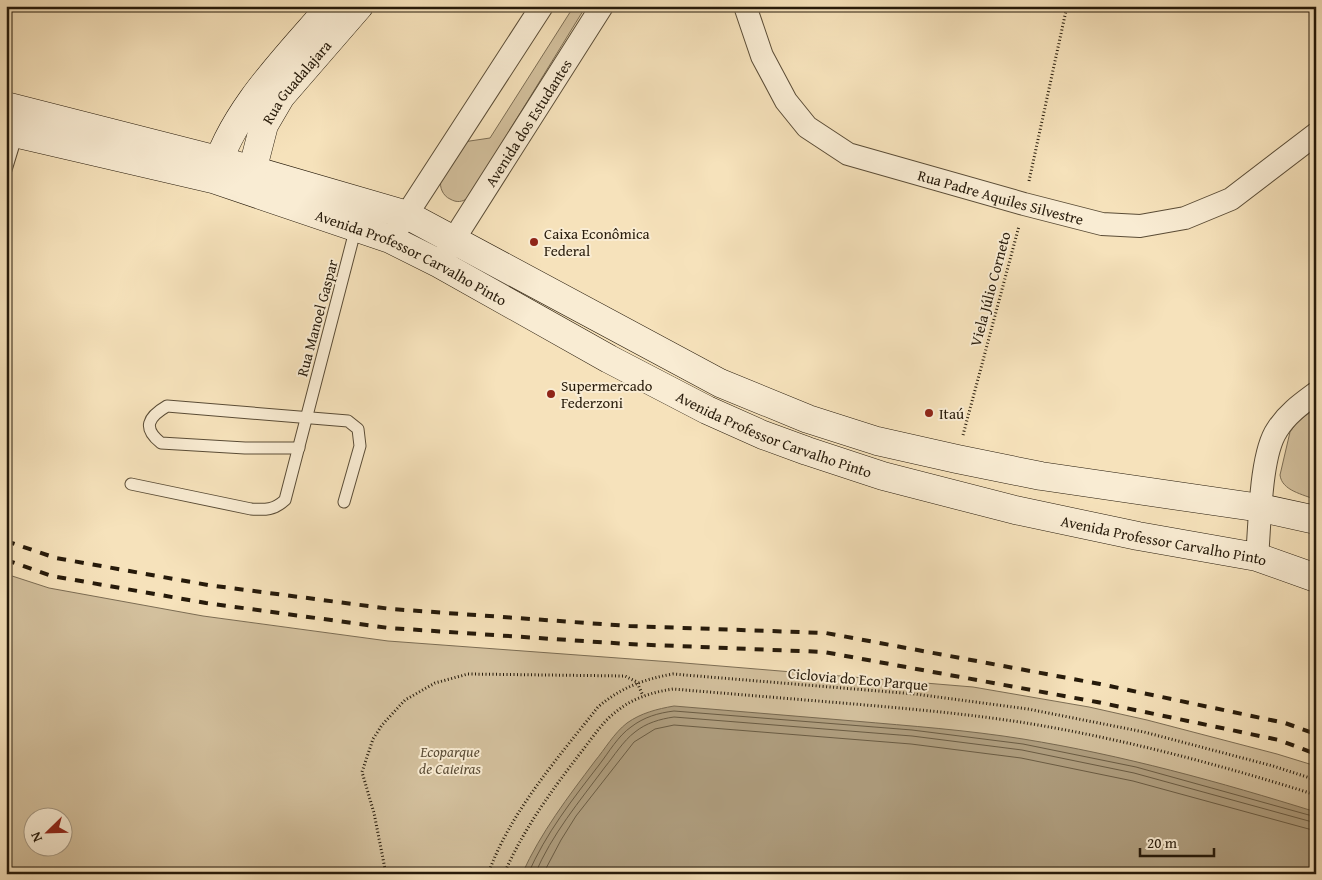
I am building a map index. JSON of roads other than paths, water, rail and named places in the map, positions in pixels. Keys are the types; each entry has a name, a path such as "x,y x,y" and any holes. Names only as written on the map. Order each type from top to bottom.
{"street":[{"name":"Rua Guadalajara","path":"215,170 230,134 248,106 331,6"},
{"name":"Rua Guadalajara","path":"250,180 264,125 272,110 281,96 359,6"},
{"path":"390,239 542,6"},
{"name":"Avenida dos Estudantes","path":"440,264 602,6"},
{"name":"Rua Padre Aquiles Silvestre","path":"745,6 762,56 786,101 807,127 848,154 1102,224 1140,226 1185,218 1231,198 1316,134"},
{"name":"Avenida Professor Carvalho Pinto","path":"6,106 250,180 407,215 720,383 808,419 877,441 1041,476 1261,508 1316,520"},
{"name":"Avenida Professor Carvalho Pinto","path":"12,133 215,170"},
{"name":"Avenida Professor Carvalho Pinto","path":"250,180 356,227 390,239 440,264 609,359 707,410 763,435 883,476 1015,510 1138,536 1257,557 1316,578"},
{"path":"1257,557 1267,452 1276,430 1292,411 1316,393"}],"lane":[{"path":"6,170 12,133"},
{"name":"Rua Manoel Gaspar","path":"131,484 252,509 266,510 276,508 285,500 356,227"},
{"path":"299,448 245,448 161,443 152,436 148,429 156,412 167,406 348,421 358,430 360,446 344,502"}],"water":[{"path":"674,706 981,733 1060,745 1171,770 1316,812 1316,874 522,874 556,815 618,731 627,723 644,714"}],"railway":[{"path":"6,541 56,558 208,585 391,609 629,626 826,633 1100,684 1285,723 1316,734"},
{"path":"6,560 52,576 206,603 389,628 628,644 824,652 1097,702 1279,740 1316,754"}],"place":[{"name":"Caixa Econômica Federal","path":"534,242"},
{"name":"Supermercado Federzoni","path":"551,394"},
{"name":"Itaú","path":"929,413"}],"park label":[{"name":"Ecoparque de Caieiras","path":"450,760"}]}
